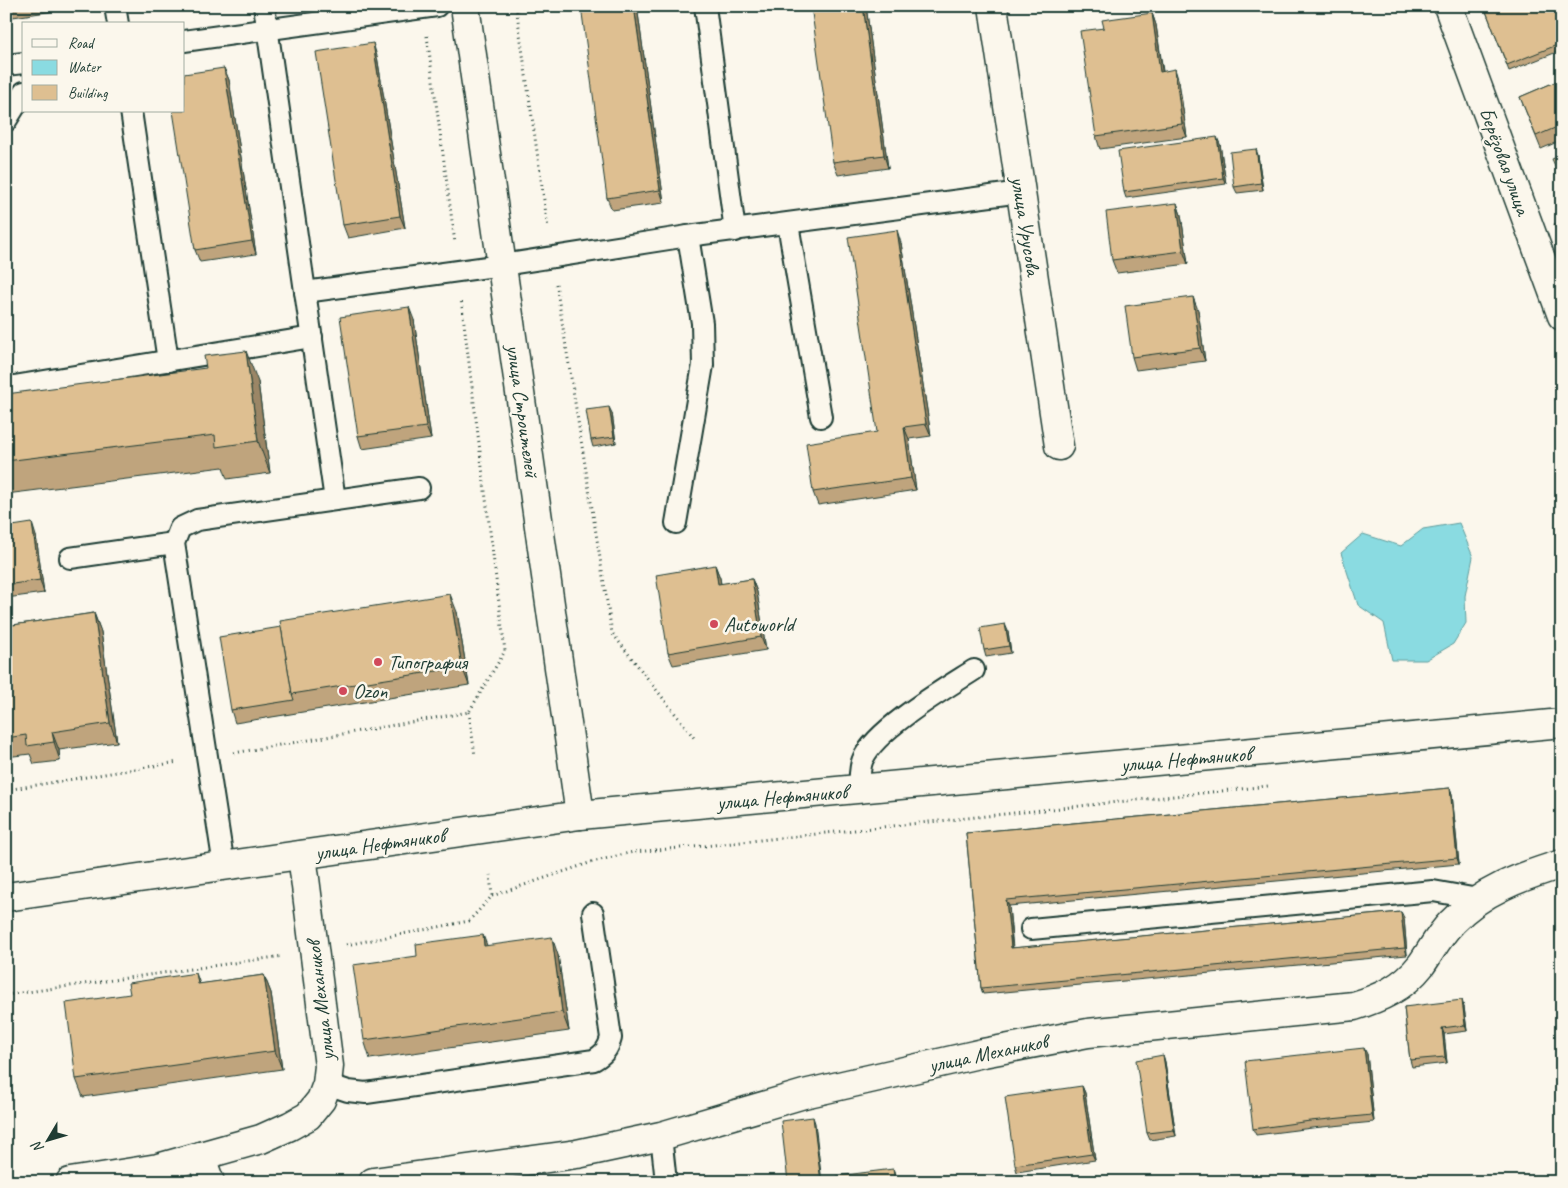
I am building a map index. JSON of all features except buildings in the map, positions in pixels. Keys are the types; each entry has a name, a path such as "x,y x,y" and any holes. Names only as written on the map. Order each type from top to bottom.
{"street":[{"name":"улица Строителей","path":"465,6 580,815"},
{"name":"улица Урусова","path":"993,6 1059,446"},
{"name":"Берёзовая улица","path":"1448,6 1562,316"},
{"name":"улица Нефтяников","path":"6,897 580,815 1562,723"},
{"name":"улица Механиков","path":"70,1182 158,1168 261,1139 308,1116 321,1100 327,1084 329,1066 302,855"},
{"name":"улица Механиков","path":"373,1182 577,1154 661,1136 804,1094 983,1053 1078,1035 1354,1006 1382,997 1405,982 1421,965 1435,942 1452,921 1478,899 1530,874 1562,864"},
{"path":"200,1156 210,1182"}],"lane":[{"path":"115,6 118,22"},
{"path":"264,6 335,500"},
{"path":"185,41 437,6"},
{"path":"705,6 735,231"},
{"path":"6,65 22,63"},
{"path":"6,121 22,95"},
{"path":"131,112 168,360"},
{"path":"305,292 502,265 688,236 1021,192"},
{"path":"788,224 821,417"},
{"path":"676,523 703,365 702,323 688,236"},
{"path":"14,386 312,337"},
{"path":"224,866 174,543 180,528 197,520 418,488"},
{"path":"70,558 174,543"},
{"path":"859,790 862,760 875,740 917,706 974,670"},
{"path":"1031,929 1433,891 1478,899"},
{"path":"327,1084 348,1091 366,1093 594,1060 604,1055 609,1047 611,1038 593,913"},
{"path":"661,1136 666,1182"}],"path":[{"path":"516,6 551,257 612,633 695,739"},
{"path":"469,712 475,756"},
{"path":"6,995 315,951 469,921 492,896 592,862 633,852 1276,785"},
{"path":"490,875 492,896"}],"water":[{"path":"1459,523 1473,557 1465,596 1466,623 1453,644 1426,660 1392,660 1384,623 1358,605 1341,553 1363,534 1401,546 1423,529"}],"place":[{"name":"Autoworld","path":"714,624"},
{"name":"Типография","path":"378,662"},
{"name":"Ozon","path":"343,691"}]}
